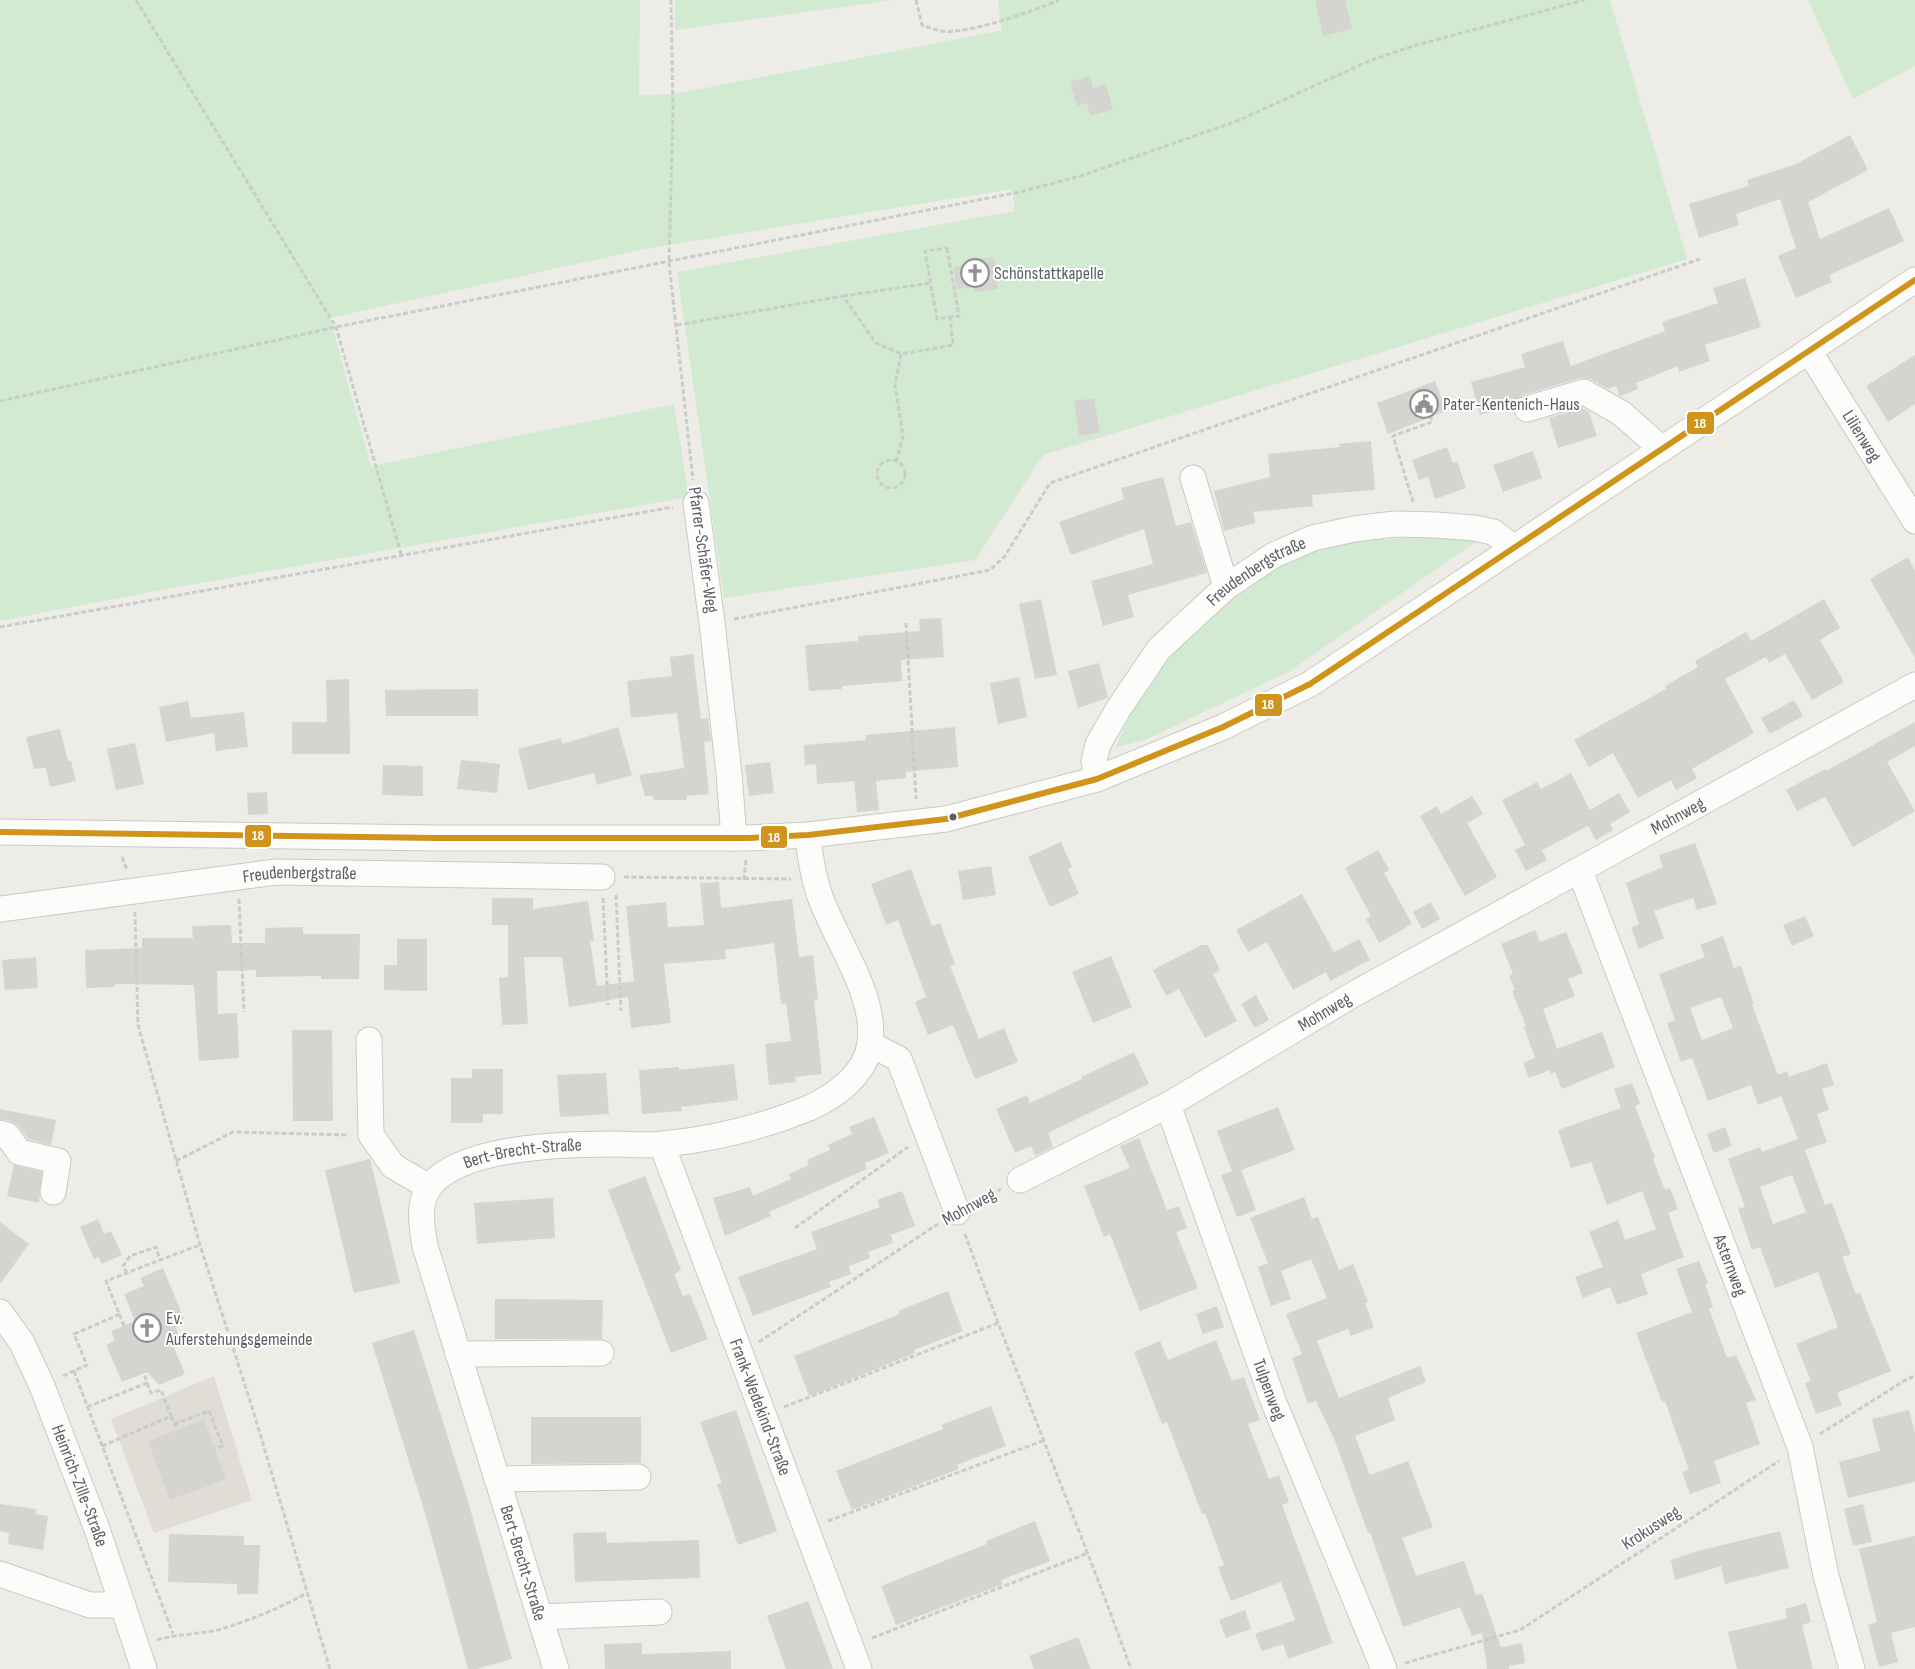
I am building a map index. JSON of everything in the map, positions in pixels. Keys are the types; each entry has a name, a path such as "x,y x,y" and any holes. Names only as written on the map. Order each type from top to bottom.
{"street":[{"name":"Freudenbergstraße","path":"0,832 437,838 734,838 808,835 946,819 1096,779 1223,727 1310,684 1915,280"},
{"name":"Lilienweg","path":"1808,351 1915,521"},
{"path":"1527,409 1584,392 1621,413 1662,449"},
{"path":"1193,478 1226,587"},
{"name":"Pfarrer-Schäfer-Weg","path":"696,503 712,623 729,773 734,838"},
{"name":"Freudenbergstraße","path":"1096,779 1094,761 1098,744 1119,708 1160,649 1226,587 1274,554 1313,538 1354,529 1420,524 1475,528 1493,532 1513,547"},
{"name":"Mohnweg","path":"1020,1180 1168,1105 1354,994 1915,685"},
{"name":"Bert-Brecht-Straße","path":"556,1669 425,1246 421,1226 423,1206 429,1187 444,1172 461,1163 482,1156 552,1147 662,1145 716,1137 784,1119 822,1102 854,1077 866,1060 870,1044 871,1022 865,997 814,879 808,835"},
{"name":"Asternweg","path":"1580,871 1800,1447 1826,1576 1852,1669"},
{"name":"Freudenbergstraße","path":"0,909 276,872 609,877"},
{"path":"369,1040 371,1135 393,1166 429,1187"},
{"path":"870,1044 899,1060 957,1212"},
{"name":"Tulpenweg","path":"1168,1105 1274,1403 1394,1666"},
{"path":"0,1134 7,1135 19,1152 58,1161 53,1192"},
{"name":"Frank-Wedekind-Straße","path":"662,1145 808,1528 855,1658"},
{"name":"Heinrich-Zille-Straße","path":"0,1312 22,1343 42,1386 97,1529 140,1657"},
{"path":"458,1354 600,1354"},
{"path":"497,1479 638,1477"},
{"path":"0,1574 90,1605 123,1605"},
{"path":"540,1617 659,1612"}],"path":[{"path":"136,0 336,327 401,554"},
{"name":"Pfarrer-Schäfer-Weg","path":"671,0 673,108 669,263 696,503"},
{"path":"916,0 922,25 942,32 979,26 1037,9 1059,0"},
{"path":"0,401 336,327 669,263 1024,191 1084,175 1237,121 1369,61 1413,46 1584,0"},
{"path":"947,248 959,316 937,319 931,283 925,251 947,248"},
{"path":"712,623 990,570 1005,556 1050,483 1700,259"},
{"path":"677,325 843,296 931,283"},
{"path":"843,296 876,343 900,354 953,345 950,317"},
{"path":"896,462 903,437 895,385 900,354"},
{"path":"1420,524 1393,436 1432,422 1431,417"},
{"path":"887,461 896,462 904,470 904,479 898,486 885,486 878,479 878,470 887,461"},
{"path":"0,627 401,554 696,503"},
{"path":"906,623 917,822"},
{"path":"113,833 135,891 138,1025 200,1245 252,1407 330,1669"},
{"path":"238,876 244,1012"},
{"path":"609,877 814,879"},
{"path":"608,1005 609,877"},
{"path":"609,877 621,1011"},
{"path":"176,1160 233,1132 371,1135"},
{"path":"795,1228 927,1134"},
{"name":"Mohnweg","path":"741,1353 957,1212 1020,1180"},
{"path":"957,1212 1131,1669"},
{"path":"124,1326 106,1281 200,1245"},
{"path":"126,1274 123,1266 130,1256 156,1247 160,1260"},
{"path":"87,1364 74,1334 120,1314"},
{"path":"765,1415 998,1323"},
{"path":"74,1371 173,1634"},
{"path":"144,1373 151,1393 161,1390 177,1430"},
{"name":"Krokusweg","path":"1394,1666 1520,1630 1800,1447 1907,1379 1915,1376"},
{"path":"87,1407 147,1383"},
{"path":"174,1424 209,1411 223,1446 215,1448"},
{"path":"102,1446 171,1416"},
{"path":"808,1528 1045,1440"},
{"path":"855,1658 1088,1553"},
{"path":"140,1657 173,1634 220,1629 282,1606 307,1593"}],"shaded area":[{"path":"214,1376 252,1500 154,1533 111,1419"}],"green space":[{"path":"0,0 640,0 639,95 675,94 1002,30 998,0 1610,0 1687,259 1043,455 975,560 724,598 677,272 1015,211 1012,189 645,249 330,318 371,466 674,404 689,497 166,589 0,621"},
{"path":"675,0 894,0 675,30"},
{"path":"1808,0 1915,0 1915,66 1853,99"},
{"path":"1414,537 1477,541 1290,671 1147,739 1115,748 1146,683 1164,658 1184,634 1207,612 1232,593 1259,576 1316,550 1346,543"}],"building":[{"path":"1315,0 1345,0 1352,29 1323,36"},
{"path":"1090,76 1093,88 1106,84 1113,110 1090,116 1087,103 1077,106 1070,82"},
{"path":"1850,135 1868,170 1808,202 1820,239 1889,208 1904,241 1829,275 1832,282 1796,298 1778,256 1796,248 1780,199 1736,214 1739,225 1699,238 1689,204 1749,186 1747,180 1796,164"},
{"name":"Schönstattkapelle","path":"994,257 998,289 975,292 974,287 956,289 954,267 974,265 973,259"},
{"path":"1745,278 1761,327 1705,345 1710,361 1679,372 1678,366 1636,383 1638,389 1620,396 1616,386 1608,389 1591,379 1580,378 1523,395 1516,400 1513,406 1480,415 1471,382 1525,367 1521,354 1563,341 1571,366 1665,331 1662,322 1718,303 1713,288"},
{"path":"1915,355 1915,404 1888,422 1866,386"},
{"path":"1435,381 1446,411 1388,434 1377,403"},
{"path":"1094,398 1100,433 1079,436 1074,401"},
{"path":"1582,408 1589,412 1597,436 1558,448 1549,418"},
{"path":"1371,441 1375,490 1312,495 1313,506 1253,512 1255,523 1224,531 1214,491 1270,477 1268,454 1340,447 1339,444"},
{"path":"1447,447 1453,463 1457,461 1466,488 1435,499 1428,477 1419,480 1412,460"},
{"path":"1533,451 1542,478 1503,492 1493,465"},
{"path":"1163,477 1176,526 1191,522 1207,573 1128,595 1134,617 1103,626 1091,581 1153,564 1144,529 1071,555 1059,522 1124,499 1121,488"},
{"path":"1908,557 1915,571 1915,658 1870,579"},
{"path":"1041,599 1057,675 1035,679 1019,604"},
{"path":"1824,599 1840,628 1820,640 1844,682 1812,700 1785,654 1769,663 1766,657 1725,679 1754,733 1692,769 1697,778 1676,790 1671,780 1638,798 1613,753 1589,767 1574,740 1666,689 1665,686 1698,667 1695,661 1746,632 1751,641"},
{"path":"941,618 944,657 901,660 902,681 842,686 842,689 809,691 805,645 858,641 858,636 920,631 919,619"},
{"path":"693,654 701,719 708,718 711,741 704,742 709,794 686,796 687,800 653,800 653,796 645,796 639,775 684,768 677,713 631,718 627,681 672,676 670,657"},
{"path":"1099,663 1108,698 1078,708 1068,671"},
{"path":"1019,677 1027,717 998,724 990,683"},
{"path":"349,679 350,754 292,754 292,722 327,722 326,680"},
{"path":"478,689 478,716 386,716 385,690"},
{"path":"1794,700 1803,716 1770,734 1761,718"},
{"path":"188,701 191,718 244,712 248,747 216,751 214,733 166,742 159,707"},
{"path":"1915,722 1915,746 1887,762 1915,811 1853,847 1825,797 1797,811 1786,790 1825,769 1826,771"},
{"path":"618,727 632,775 597,785 594,773 528,790 518,749 561,738 562,744"},
{"path":"955,727 958,767 906,772 906,778 876,781 879,810 857,812 854,781 817,784 816,764 805,765 804,745 866,740 866,735"},
{"path":"60,729 68,761 71,761 76,781 50,787 46,768 34,769 26,737"},
{"path":"135,743 144,784 116,790 107,749"},
{"path":"461,760 500,764 497,793 457,789"},
{"path":"770,762 774,793 749,796 745,765"},
{"path":"383,765 423,766 423,796 382,795"},
{"path":"1571,773 1590,810 1619,793 1630,812 1610,824 1613,830 1596,840 1588,826 1542,850 1547,860 1526,871 1515,850 1525,845 1502,800 1537,782 1541,789"},
{"path":"267,792 268,814 248,815 247,793"},
{"path":"1472,796 1483,814 1467,823 1497,877 1465,896 1420,816 1437,806 1441,814"},
{"path":"1061,842 1072,867 1068,869 1079,894 1050,907 1028,857"},
{"path":"1695,843 1717,904 1697,910 1693,898 1654,911 1664,938 1639,949 1631,928 1639,924 1626,883 1663,867 1659,855"},
{"path":"1378,850 1389,870 1384,873 1412,924 1379,943 1366,919 1371,916 1345,868"},
{"path":"991,866 996,895 963,900 958,871"},
{"path":"911,869 932,926 940,923 955,964 950,966 979,1039 1004,1028 1018,1062 975,1079 953,1025 928,1035 915,1002 926,997 898,920 886,925 871,884"},
{"path":"719,882 721,908 792,899 799,957 813,955 818,999 814,1000 822,1074 795,1077 796,1082 769,1085 765,1044 791,1041 786,1003 781,1004 774,943 725,950 726,959 664,964 671,1023 631,1028 628,997 569,1007 562,957 524,957 528,1024 502,1025 499,978 508,977 508,925 492,925 492,898 533,898 533,909 588,901 594,941 590,941 597,986 634,981 626,906 666,902 668,927 704,925 700,883"},
{"path":"1302,894 1334,952 1359,939 1370,960 1330,981 1326,972 1293,990 1267,942 1248,952 1236,930"},
{"path":"1431,902 1440,919 1422,929 1413,912"},
{"path":"1805,916 1814,936 1792,946 1783,925"},
{"path":"231,925 232,943 265,943 265,928 303,927 303,934 360,934 359,979 321,979 321,976 256,977 256,970 217,971 218,1014 237,1013 239,1058 199,1061 194,985 115,984 115,987 86,988 85,950 142,948 142,938 193,938 192,926"},
{"path":"1535,930 1540,942 1566,932 1583,973 1568,979 1575,996 1543,1009 1557,1049 1602,1032 1615,1067 1562,1089 1555,1072 1551,1074 1550,1070 1529,1078 1523,1063 1535,1058 1524,1027 1526,1026 1512,991 1515,990 1509,975 1513,974 1501,944"},
{"path":"1723,936 1734,968 1741,966 1754,1004 1752,1005 1778,1075 1787,1071 1789,1077 1827,1063 1834,1085 1822,1089 1829,1110 1817,1114 1827,1142 1805,1150 1825,1205 1832,1203 1851,1254 1842,1257 1856,1294 1860,1293 1891,1371 1837,1393 1842,1405 1816,1414 1805,1383 1811,1381 1796,1344 1838,1327 1818,1272 1775,1288 1760,1247 1752,1250 1738,1209 1745,1207 1728,1159 1760,1147 1762,1152 1798,1139 1781,1096 1758,1105 1751,1085 1708,1101 1692,1058 1681,1062 1667,1023 1675,1020 1659,974 1705,957 1700,945","holes":["1721,997 1733,1028 1702,1040 1690,1008","1792,1175 1806,1212 1773,1224 1760,1187"]},
{"path":"397,939 427,939 427,991 384,990 384,965 397,965"},
{"path":"1201,945 1208,945 1220,970 1213,974 1237,1021 1205,1038 1179,989 1166,996 1153,970"},
{"path":"1111,956 1132,1007 1093,1023 1072,972"},
{"path":"36,957 38,988 5,990 2,960"},
{"path":"1256,995 1269,1020 1255,1028 1241,1004"},
{"path":"292,1030 332,1030 333,1121 293,1121"},
{"path":"1134,1052 1149,1084 1048,1133 1053,1147 1035,1156 1031,1146 1015,1153 996,1109 1027,1095 1030,1103"},
{"path":"734,1064 738,1100 681,1107 682,1111 642,1114 639,1070 679,1067 679,1070"},
{"path":"472,1069 503,1069 503,1114 483,1114 483,1123 451,1123 451,1078 472,1078"},
{"path":"606,1073 609,1114 560,1117 557,1075"},
{"path":"1632,1083 1640,1104 1635,1106 1655,1158 1653,1159 1665,1190 1670,1188 1678,1209 1668,1213 1684,1257 1641,1274 1648,1294 1617,1305 1610,1287 1583,1298 1575,1277 1603,1267 1589,1232 1618,1220 1625,1240 1656,1229 1642,1191 1607,1205 1591,1162 1571,1168 1558,1130 1621,1108 1614,1089"},
{"path":"1278,1107 1295,1150 1241,1170 1256,1210 1237,1217 1221,1175 1232,1171 1217,1131"},
{"path":"0,1109 56,1120 51,1145 28,1139 18,1126 11,1121 0,1119"},
{"path":"874,1117 889,1153 865,1163 867,1169 769,1212 771,1216 725,1236 713,1198 750,1187 753,1196 791,1179 789,1174 809,1165 807,1160 830,1150 828,1145 852,1134 849,1127"},
{"path":"1725,1127 1732,1146 1714,1153 1707,1134"},
{"path":"1139,1138 1167,1210 1179,1206 1187,1228 1176,1232 1198,1288 1140,1311 1110,1234 1104,1237 1084,1186 1130,1168 1120,1146"},
{"path":"370,1159 400,1283 354,1293 325,1170"},
{"path":"14,1165 42,1172 39,1203 7,1196"},
{"path":"645,1176 681,1270 674,1274 683,1296 690,1294 708,1339 671,1353 608,1190"},
{"path":"902,1191 915,1226 891,1235 893,1243 868,1252 870,1258 849,1266 851,1274 829,1282 831,1287 753,1316 738,1277 817,1249 811,1232 880,1207 877,1200"},
{"path":"1304,1197 1312,1219 1318,1217 1339,1270 1353,1264 1368,1302 1365,1303 1374,1327 1351,1336 1348,1329 1317,1341 1339,1398 1420,1366 1426,1382 1388,1398 1395,1420 1355,1436 1370,1475 1408,1461 1433,1527 1402,1538 1416,1576 1464,1561 1476,1595 1482,1593 1501,1647 1522,1643 1525,1663 1509,1666 1509,1669 1487,1669 1482,1633 1472,1636 1460,1607 1403,1627 1370,1532 1368,1533 1335,1441 1316,1401 1308,1404 1292,1358 1302,1354 1286,1314 1327,1298 1311,1259 1281,1271 1291,1299 1271,1306 1258,1267 1268,1263 1250,1218"},
{"path":"553,1198 555,1238 477,1244 474,1203"},
{"path":"98,1219 104,1234 111,1231 122,1255 102,1264 98,1257 94,1259 80,1227"},
{"path":"0,1222 29,1244 0,1284"},
{"path":"1699,1261 1708,1283 1705,1284 1713,1307 1709,1309 1727,1358 1736,1355 1756,1400 1746,1403 1760,1444 1714,1461 1721,1483 1690,1494 1682,1472 1689,1470 1665,1401 1662,1402 1636,1333 1692,1312 1676,1269"},
{"name":"Ev. Auferstehungsgemeinde","path":"163,1268 184,1319 174,1323 181,1341 173,1345 185,1374 159,1385 147,1372 122,1382 106,1345 115,1340 111,1331 135,1321 124,1294 144,1286 140,1278"},
{"path":"948,1291 963,1331 914,1350 915,1353 809,1396 794,1356 900,1314 898,1311"},
{"path":"495,1299 603,1300 602,1339 495,1339"},
{"path":"1217,1306 1224,1327 1203,1334 1196,1314"},
{"path":"414,1330 468,1501 512,1659 477,1669 468,1669 425,1513 372,1343"},
{"path":"1216,1340 1232,1381 1244,1377 1260,1420 1248,1424 1269,1479 1279,1475 1289,1502 1282,1505 1333,1643 1288,1659 1283,1644 1262,1651 1255,1634 1295,1620 1281,1582 1231,1601 1218,1567 1224,1565 1205,1513 1202,1514 1167,1422 1162,1424 1134,1352 1160,1341 1168,1360"},
{"path":"991,1406 1006,1446 957,1465 959,1469 852,1510 836,1471 943,1429 941,1425"},
{"path":"736,1410 777,1531 738,1545 717,1484 722,1483 700,1422"},
{"path":"1909,1410 1915,1432 1915,1482 1848,1498 1839,1462 1880,1451 1872,1419"},
{"path":"531,1417 641,1417 641,1463 531,1464"},
{"path":"204,1420 226,1479 170,1500 148,1441"},
{"path":"0,1504 36,1509 35,1514 48,1516 43,1550 8,1544 9,1533 0,1531"},
{"path":"1863,1504 1872,1542 1853,1546 1844,1509"},
{"path":"1035,1521 1050,1561 1001,1580 1003,1584 896,1625 881,1586 987,1544 986,1541"},
{"path":"1780,1531 1789,1568 1725,1584 1721,1566 1675,1580 1671,1560 1698,1551"},
{"path":"606,1532 607,1543 699,1540 700,1578 575,1582 573,1533"},
{"path":"169,1534 244,1536 244,1545 260,1545 258,1594 237,1594 237,1584 168,1582"},
{"path":"1915,1536 1915,1627 1891,1633 1898,1662 1879,1667 1868,1625 1877,1622 1859,1549"},
{"path":"808,1601 833,1669 786,1669 767,1616"},
{"path":"1806,1603 1811,1622 1802,1625 1813,1669 1737,1669 1728,1632 1787,1618 1785,1609"},
{"path":"1245,1610 1251,1629 1226,1638 1219,1620"},
{"path":"1078,1637 1091,1669 1034,1669 1029,1656"},
{"path":"642,1643 642,1654 731,1651 731,1669 605,1669 604,1644"}],"transit line":[{"name":"18","path":"0,832 437,838 748,838 808,835 946,819 1097,779 1223,727 1310,684 1915,280"}],"place":[{"name":"Schönstattkapelle","path":"975,273"},
{"name":"Pater-Kentenich-Haus","path":"1424,404"},
{"name":"Ev. Auferstehungsgemeinde","path":"147,1328"}]}
